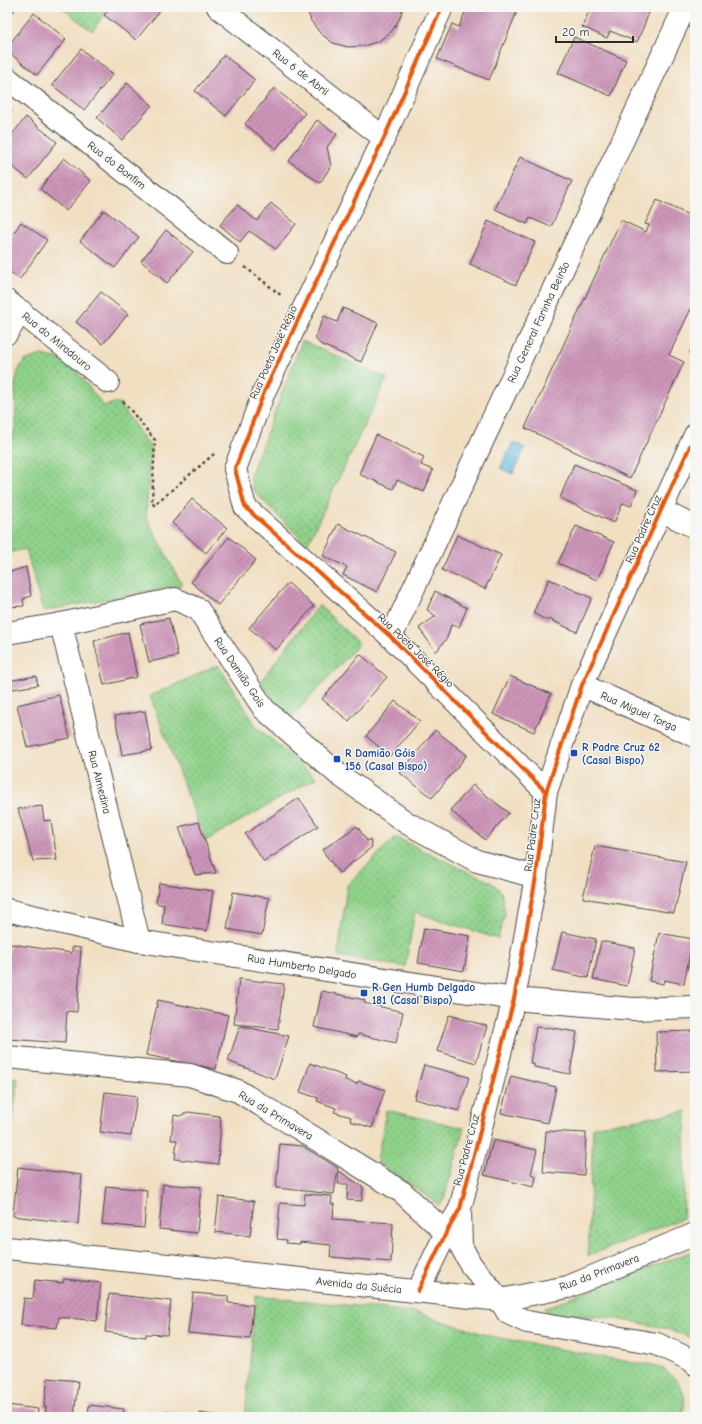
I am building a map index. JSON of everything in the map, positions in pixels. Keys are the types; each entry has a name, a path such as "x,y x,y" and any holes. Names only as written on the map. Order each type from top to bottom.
{"street":[{"name":"Rua 6 de Abril","path":"218,7 384,138"},
{"name":"Rua Poeta José Régio","path":"442,7 384,138 264,392 235,469 245,507 391,637 546,792"},
{"name":"Rua General Farinha Beirão","path":"391,637 685,7"},
{"name":"Rua do Bonfim","path":"7,78 227,253"},
{"path":"7,333 14,306"},
{"name":"Rua do Miradouro","path":"14,306 108,382"},
{"name":"Rua Padre Cruz","path":"460,1209 514,1000 536,877 546,792 582,686 695,435"},
{"path":"662,511 695,527"},
{"name":"Rua Damião Gois","path":"7,633 61,624 175,599 198,609 264,709 338,774 407,823 477,861 536,877"},
{"name":"Rua Almedina","path":"61,624 139,941"},
{"name":"Rua Miguel Torga","path":"582,686 695,736"},
{"name":"Rua Humberto Delgado","path":"7,910 139,941 514,1000 633,1009 695,1007"},
{"name":"Rua da Primavera","path":"7,1057 190,1076 238,1091 402,1192 446,1233"},
{"path":"418,1291 446,1233 460,1209"},
{"path":"460,1209 461,1246 471,1265 500,1300 508,1313 527,1322 657,1344 693,1361 695,1364"},
{"name":"Rua da Primavera","path":"500,1300 568,1287 695,1234"},
{"name":"Avenida da Suécia","path":"7,1248 500,1300"}],"path":[{"path":"227,253 301,312"},
{"path":"108,382 155,440 152,502 154,505 216,452"}],"green space":[{"path":"61,7 110,7 92,31"},
{"path":"302,341 387,378 307,545 253,490 250,476"},
{"path":"41,355 68,361 104,406 118,402 151,448 146,517 182,585 43,611 26,549 7,553 7,449 14,433 16,409 15,385 18,371 24,361"},
{"path":"319,605 359,644 290,719 260,682"},
{"path":"218,665 257,727 316,778 205,841 150,696"},
{"path":"395,837 492,883 501,891 505,913 498,939 415,912 405,967 338,956 347,885"},
{"path":"7,1078 18,1079 9,1153 7,1153"},
{"path":"386,1110 464,1128 444,1199 439,1205 377,1162"},
{"path":"686,1111 683,1218 588,1256 593,1127"},
{"path":"695,1250 695,1341 692,1338 661,1327 606,1317 546,1314 545,1308"},
{"path":"256,1296 414,1312 490,1336 639,1364 654,1365 669,1373 680,1386 685,1402 683,1410 679,1417 245,1417"}],"water":[{"path":"513,442 525,448 513,474 500,468"}],"building":[{"path":"7,7 17,7 7,19"},
{"path":"111,7 163,7 136,40 104,15"},
{"path":"306,7 403,7 400,18 392,31 379,41 364,46 348,47 333,43 320,33 311,21"},
{"path":"467,7 513,7 518,9 489,80 437,59 452,24 459,27"},
{"path":"591,7 635,7 649,13 637,42 610,31 607,38 582,27"},
{"path":"34,13 66,39 37,75 7,51 7,47"},
{"path":"574,37 626,60 611,96 558,73"},
{"path":"81,49 113,74 84,110 52,85"},
{"path":"224,55 255,80 226,116 195,91"},
{"path":"127,83 152,105 122,140 97,118"},
{"path":"274,88 305,113 276,149 245,124"},
{"path":"7,106 12,110 7,116"},
{"path":"26,117 57,142 28,179 7,162 7,141"},
{"path":"317,120 337,134 327,147 331,166 320,183 289,161"},
{"path":"520,157 572,181 551,227 530,218 527,224 495,209"},
{"path":"64,158 91,181 66,211 40,189"},
{"path":"657,200 695,218 695,300 669,355 684,362 630,478 525,428 621,220 646,232 649,225 645,224"},
{"path":"271,203 296,224 276,249 249,231 240,242 220,225 237,205 257,221"},
{"path":"104,210 139,237 115,268 80,241"},
{"path":"488,221 535,242 516,285 470,264"},
{"path":"21,222 47,240 20,279 7,270 7,243"},
{"path":"166,230 193,252 167,283 141,261"},
{"path":"101,292 128,314 103,344 76,322"},
{"path":"343,308 378,323 361,362 320,344 315,338 324,316 337,322"},
{"path":"695,341 695,355 690,353"},
{"path":"376,435 424,457 421,465 433,470 424,492 397,480 393,489 359,474"},
{"path":"574,464 637,490 631,506 623,503 614,523 560,498"},
{"path":"192,499 227,528 206,553 172,523"},
{"path":"338,524 396,552 377,592 343,575 347,567 323,556"},
{"path":"576,526 614,542 597,580 558,563"},
{"path":"457,535 501,555 485,589 442,570"},
{"path":"229,537 256,560 218,605 191,582"},
{"path":"26,567 31,596 23,599 24,606 7,607 7,573"},
{"path":"549,579 592,598 577,632 549,619 548,621 533,613"},
{"path":"288,583 314,606 276,650 249,628"},
{"path":"435,591 467,608 459,627 451,625 447,638 436,652 419,628 436,616 427,610"},
{"path":"169,618 178,656 149,662 140,624"},
{"path":"128,632 137,677 104,685 94,641"},
{"path":"360,654 387,677 349,721 322,699"},
{"path":"36,676 38,685 7,690 7,681"},
{"path":"510,676 551,694 534,732 493,714"},
{"path":"59,695 70,738 27,747 17,705"},
{"path":"395,701 420,721 390,756 366,736"},
{"path":"145,711 152,750 122,755 115,716"},
{"path":"435,730 467,755 432,798 400,773"},
{"path":"473,785 509,813 485,840 450,810"},
{"path":"299,798 318,826 264,862 245,834"},
{"path":"42,806 44,821 51,820 57,860 33,861 18,809"},
{"path":"199,822 216,873 195,875 179,827"},
{"path":"357,826 367,841 370,839 372,847 339,873 322,850"},
{"path":"595,846 686,862 674,913 583,898"},
{"path":"159,883 213,891 207,931 162,924 164,905 156,903"},
{"path":"233,892 269,898 262,935 227,929"},
{"path":"424,928 470,936 464,971 418,963"},
{"path":"562,932 596,939 588,978 553,970"},
{"path":"659,933 693,939 684,984 664,980 663,984 649,981"},
{"path":"601,941 635,948 627,986 593,979"},
{"path":"11,944 72,953 72,947 81,948 77,1012 67,1011 65,1043 7,1039 7,958"},
{"path":"239,979 284,984 278,1029 234,1024"},
{"path":"322,991 365,1000 364,1003 403,1012 396,1043 358,1034 357,1037 314,1027"},
{"path":"158,1000 228,1015 216,1069 146,1055"},
{"path":"449,1015 487,1026 476,1063 437,1051"},
{"path":"240,1026 289,1036 275,1079 228,1061"},
{"path":"536,1027 547,1027 577,1032 570,1074 534,1067 534,1064 530,1063"},
{"path":"695,1031 695,1071 657,1072 656,1032"},
{"path":"310,1063 346,1077 345,1080 357,1084 358,1081 385,1090 372,1128 350,1121 351,1117 334,1112 336,1108 317,1101 318,1098 300,1092"},
{"path":"424,1065 469,1077 459,1111 414,1099"},
{"path":"511,1076 556,1087 548,1123 501,1113"},
{"path":"105,1092 137,1096 131,1136 100,1132"},
{"path":"188,1112 219,1116 221,1119 218,1164 175,1159 177,1140 171,1140 174,1115 180,1116"},
{"path":"546,1131 586,1133 584,1175 543,1172"},
{"path":"493,1140 537,1150 531,1174 536,1176 534,1187 484,1175"},
{"path":"280,1144 302,1146 338,1168 334,1194 276,1188"},
{"path":"18,1167 82,1175 78,1224 13,1216"},
{"path":"339,1171 363,1187 362,1201 347,1200 348,1184 338,1184"},
{"path":"163,1184 201,1187 197,1233 159,1229"},
{"path":"106,1186 147,1190 144,1228 102,1224"},
{"path":"305,1194 332,1196 331,1204 334,1204 333,1219 393,1223 391,1262 330,1257 331,1245 300,1242 300,1244 286,1243 287,1240 277,1239 280,1203 304,1205"},
{"path":"219,1197 254,1201 250,1236 215,1232"},
{"path":"64,1279 101,1283 97,1321 59,1317 57,1328 21,1325 24,1298 33,1299 35,1280 63,1283"},
{"path":"193,1293 228,1296 228,1303 253,1305 250,1339 188,1333"},
{"path":"109,1294 171,1301 167,1335 146,1334 146,1337 105,1332"},
{"path":"48,1378 78,1381 74,1417 45,1417 46,1407 44,1407"},
{"path":"7,1384 10,1385 8,1400 7,1400"},
{"path":"7,1405 38,1409 37,1417 7,1417"},
{"path":"89,1405 124,1409 123,1415 133,1417 88,1417"},
{"path":"164,1411 194,1416 194,1417 163,1417"},
{"path":"200,1413 220,1416 200,1417"}],"cycle path":[{"path":"442,7 384,138 264,392 235,469 245,507 391,637 546,792"},
{"path":"418,1291 446,1233 460,1209 514,999 536,877 546,792 582,685 695,435"}],"place":[{"name":"R Padre Cruz 62 (Casal Bispo)","path":"574,753"},
{"name":"R Damião Góis 156 (Casal Bispo)","path":"337,759"},
{"name":"R Gen Humb Delgado 181 (Casal Bispo)","path":"364,993"}]}
